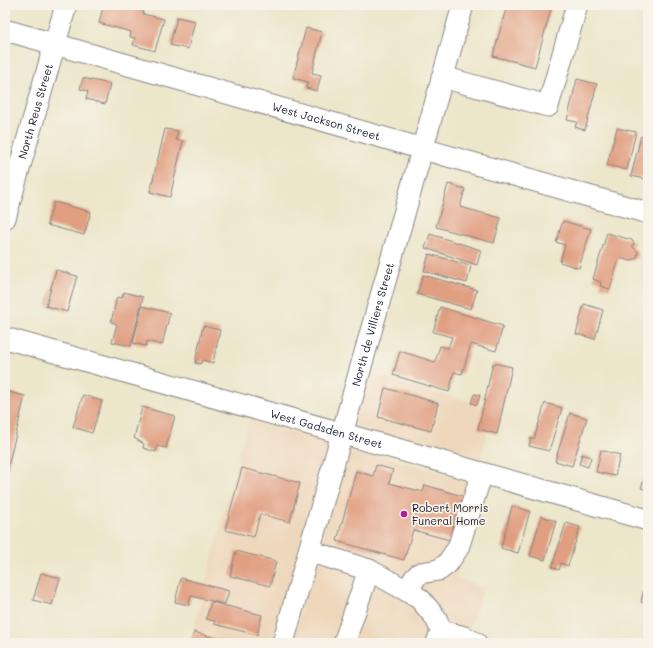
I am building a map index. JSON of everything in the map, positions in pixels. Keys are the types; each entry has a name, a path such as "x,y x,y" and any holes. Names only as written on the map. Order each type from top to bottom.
{"street":[{"name":"North Reus Street","path":"5,218 66,5"},
{"name":"North de Villiers Street","path":"283,643 463,5"},
{"path":"442,77 548,106 577,5"},
{"name":"West Jackson Street","path":"5,30 648,213"},
{"name":"West Gadsden Street","path":"5,338 648,520"},
{"path":"409,592 414,579 420,572 438,570 447,564 458,548 482,473"},
{"path":"309,551 369,570 420,599 436,618 439,637 464,636 476,643"},
{"path":"344,643 369,570"}],"shaded area":[{"path":"368,373 492,408 480,462 353,426"},
{"path":"249,418 329,441 273,643 190,643"},
{"path":"347,446 476,483 455,578 484,588 464,643 292,643"}],"building":[{"path":"99,5 145,5 143,14 164,19 155,51 133,45 135,38 130,37 131,32 99,23 103,7"},
{"path":"507,5 552,5 535,67 493,56"},
{"path":"177,17 195,21 188,49 170,45"},
{"path":"306,28 322,32 312,73 321,75 317,91 306,88 308,82 293,78"},
{"path":"83,78 110,84 105,104 86,99 88,91 80,89"},
{"path":"577,79 597,84 585,130 575,127 577,122 567,120"},
{"path":"617,128 636,132 627,170 607,165"},
{"path":"165,129 178,131 176,140 183,141 170,197 150,192"},
{"path":"641,136 648,138 648,167 645,179 631,176"},
{"path":"448,184 465,189 460,207 501,218 494,243 436,227"},
{"path":"54,202 91,212 84,235 47,225"},
{"path":"563,221 591,229 579,268 560,262 565,245 556,242"},
{"path":"607,233 632,240 634,244 632,246 638,252 637,258 630,261 619,258 610,289 600,286 601,282 593,279"},
{"path":"430,234 481,250 477,265 425,248"},
{"path":"429,254 471,266 467,283 424,271"},
{"path":"56,270 77,276 67,312 46,306"},
{"path":"423,275 477,290 471,309 417,294"},
{"path":"124,292 143,297 131,346 112,342 117,324 111,322 117,297 122,298"},
{"path":"584,304 603,310 595,339 576,334"},
{"path":"142,306 170,313 162,345 147,341 146,346 133,343"},
{"path":"440,307 503,326 496,351 471,344 462,374 454,372 449,392 393,375 400,351 435,362 440,346 448,348 452,337 433,332"},
{"path":"203,326 220,330 213,363 203,360 200,364 195,363"},
{"path":"493,363 512,367 497,434 478,429"},
{"path":"385,388 438,403 431,431 378,417"},
{"path":"5,391 25,396 6,475 5,475"},
{"path":"474,394 480,395 477,405 471,403"},
{"path":"83,395 102,401 92,433 73,427"},
{"path":"545,403 562,408 549,451 529,446 531,438 534,439"},
{"path":"142,407 175,416 166,448 157,446 156,452 143,448 144,444 134,438"},
{"path":"570,413 587,418 572,466 555,461"},
{"path":"601,450 620,455 615,476 596,472"},
{"path":"582,454 591,457 588,467 579,464"},
{"name":"Robert Morris Funeral Home","path":"376,465 393,470 389,483 423,492 425,485 469,498 457,542 413,530 404,560 337,541 356,471 373,476"},
{"path":"242,468 300,483 290,522 260,514 254,537 225,530"},
{"path":"646,474 648,474 648,490 641,488"},
{"path":"512,506 530,511 518,553 501,548"},
{"path":"541,516 556,521 545,560 530,556"},
{"path":"566,523 580,527 568,566 561,563 559,570 552,567"},
{"path":"236,551 276,561 270,586 230,576"},
{"path":"41,573 60,578 52,605 33,600"},
{"path":"647,575 648,576 648,604 641,602"},
{"path":"181,578 229,591 225,604 191,596 189,605 175,602"},
{"path":"211,602 262,615 257,635 214,624 215,621 206,619"},
{"path":"194,632 233,643 191,643"}],"place":[{"name":"Robert Morris Funeral Home","path":"404,514"}]}
